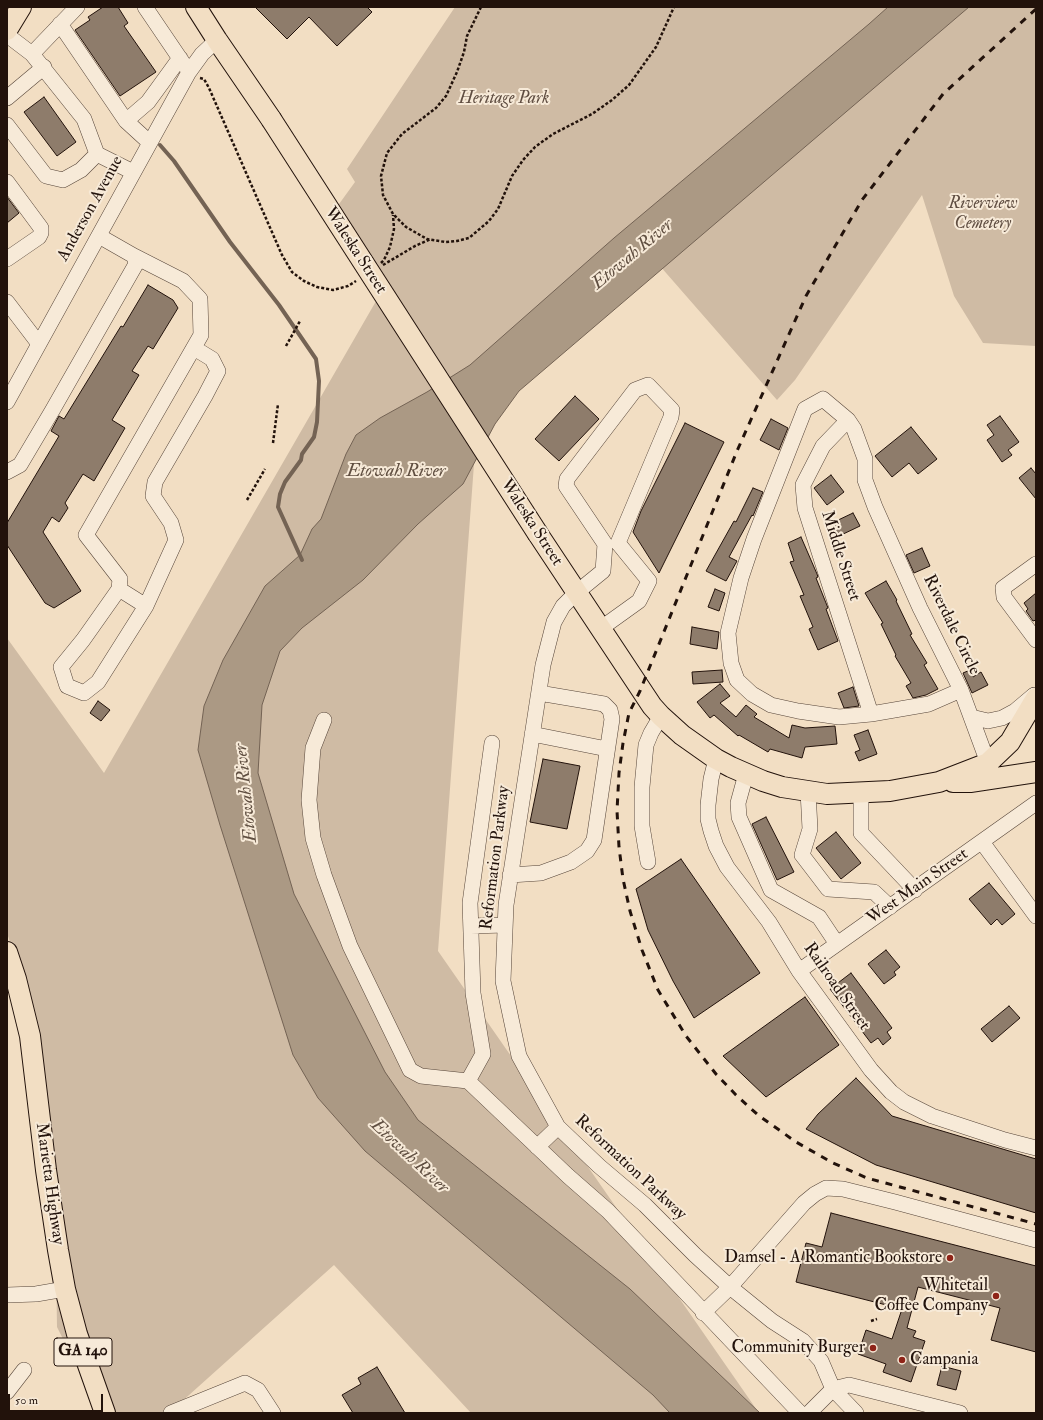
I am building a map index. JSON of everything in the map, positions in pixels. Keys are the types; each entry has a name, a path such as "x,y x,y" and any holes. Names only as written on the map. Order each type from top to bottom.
{"main road":[{"path":"7,30 21,7"},
{"name":"Waleska Street","path":"201,10 217,40 271,119 640,691 661,716 682,735 716,759 746,774 782,787 827,794 890,791 939,782 988,762 1010,742 1036,698"},
{"path":"939,782 970,782 1036,772"},
{"name":"Marietta Highway","path":"7,952 16,979 30,1036 46,1170 65,1289 77,1334 105,1413"}],"street":[{"path":"32,54 77,7"},
{"path":"145,7 189,72"},
{"path":"60,24 126,121 150,142"},
{"path":"7,35 32,54 44,67 84,119 97,154 133,172"},
{"name":"Anderson Avenue","path":"7,402 189,72 202,54 217,40"},
{"path":"126,121 148,102 180,58"},
{"path":"7,98 44,67"},
{"path":"7,126 34,163 46,176 62,180 81,170 97,154"},
{"path":"7,182 41,228 39,237 7,260"},
{"path":"99,236 182,281 200,298 201,335 86,535 120,579 119,589 83,640 61,667 67,686 84,693 98,682 146,606 176,540 171,523 153,496 155,482 218,371 212,359 194,348"},
{"path":"7,472 20,465 48,418 136,264 134,256"},
{"path":"7,302 12,320 39,344"},
{"name":"Reformation Parkway","path":"612,543 566,486 567,479 635,390 648,385 672,410 671,417 612,543 603,571 576,593 563,606 554,622 543,665 506,904 503,981 519,1056 558,1127 599,1166 645,1205 695,1255 730,1287 772,1321 803,1342 821,1361 833,1389"},
{"name":"Riverdale Circle","path":"823,399 848,420 854,428 865,459 865,480 875,507 920,608 961,690 929,704 871,714 839,717 798,711 771,705 752,694 737,680 730,664 728,632 741,578 754,538 805,409 823,399"},
{"name":"Middle Street","path":"848,420 823,446 803,485 805,508 871,714"},
{"path":"600,629 639,601 649,581 612,543"},
{"path":"1036,564 1003,588 1004,597 1036,640"},
{"path":"119,589 146,606"},
{"path":"961,690 988,762"},
{"path":"510,875 541,873 571,862 587,851 594,840 612,719 610,710 604,704 538,693"},
{"path":"971,717 988,721 1002,718 1015,711 1036,693"},
{"path":"648,862 642,826 642,787 646,745 661,716"},
{"path":"324,720 313,748 310,800 313,838 324,875 350,946 410,1070 421,1076 468,1081 608,1211 703,1313 800,1413"},
{"path":"532,734 607,749"},
{"path":"468,1081 483,1054 473,993 470,903 492,743"},
{"name":"Railroad Street","path":"716,759 711,779 708,805 708,818 716,846 727,867 769,922 799,971 871,1070 891,1092 904,1102 932,1116 1005,1140 1036,1148"},
{"path":"746,774 738,803 739,817 771,890 819,917 837,944"},
{"path":"808,791 810,829 802,854 828,889 874,892 890,907"},
{"path":"861,793 861,833 915,890"},
{"name":"West Main Street","path":"799,971 1036,803"},
{"path":"982,842 1036,916"},
{"path":"471,926 505,925"},
{"path":"537,1146 558,1127"},
{"path":"703,1313 730,1287 804,1204 815,1194 826,1188 843,1189 1036,1240"},
{"path":"14,1295 65,1289"},
{"path":"7,1392 24,1370"},
{"path":"171,1413 245,1383 258,1390 273,1413"},
{"path":"809,1413 833,1389 849,1386 960,1413"},
{"path":"833,1389 856,1413"}],"path":[{"path":"481,7 467,36 464,52 446,96 436,108 402,134 387,153 381,176 383,195 393,214 406,227 427,238 445,242 469,238 489,221 498,209 512,176 523,160 535,147 553,134 592,114 612,100 629,85 656,46 674,7"},
{"path":"189,72 204,80 209,88 282,255 292,272 304,281 317,287 333,290 348,286 362,278"},
{"path":"393,214 394,229 390,247 380,265 414,246 432,239"},
{"path":"286,346 300,320"},
{"path":"273,443 278,404"},
{"path":"247,500 265,469"},
{"path":"871,1321 877,1319"}],"green space":[{"path":"455,7 1036,7 1036,346 983,343 954,296 922,195 795,380 777,400 646,250 476,437 438,951 759,1413 471,1413 334,1265 169,1413 100,1413 57,1327 55,1184 11,945 7,933 7,638 104,773 383,289 334,211 355,182 347,169"}],"water":[{"name":"Etowah River","path":"888,7 969,7 519,391 495,424 463,484 418,524 363,580 302,628 280,651 262,705 258,773 294,894 385,1072 418,1120 630,1289 760,1413 670,1413 653,1395 365,1151 318,1098 293,1055 220,825 198,750 204,706 223,660 265,586 300,555 312,529 321,519 346,454 356,435 380,418 427,392 470,365 614,238"}],"building":[{"path":"103,7 118,7 128,23 124,26 156,72 120,96 75,30 90,20 88,17"},
{"path":"255,7 367,7 372,12 337,46 309,17 287,39"},
{"path":"44,97 76,142 57,156 24,112"},
{"path":"7,197 19,213 7,223"},
{"path":"148,285 173,300 178,308 153,349 148,346 132,371 139,375 112,420 125,428 94,481 83,474 65,503 68,508 59,522 52,517 43,532 81,591 54,608 45,603 7,545 7,523 59,436 51,431 59,416 64,419"},
{"path":"575,396 599,419 559,461 535,439"},
{"path":"1000,416 1019,442 1008,450 1012,455 1002,462 987,440 994,435 987,425"},
{"path":"771,419 788,428 779,450 760,440"},
{"path":"685,423 724,442 659,573 633,532 641,511"},
{"path":"911,427 937,459 918,474 909,463 892,477 875,456"},
{"path":"1031,468 1036,474 1036,499 1019,478"},
{"path":"831,475 844,492 827,505 814,488"},
{"path":"753,488 763,492 753,516 752,515 729,557 737,561 726,581 706,571 734,521 736,522"},
{"path":"853,513 860,526 839,536 834,526 834,522"},
{"path":"801,537 817,574 818,577 816,578 828,608 826,609 838,641 818,650 809,629 813,627 800,596 804,595 790,562 794,561 788,543"},
{"path":"922,548 930,566 914,573 906,555"},
{"path":"886,581 897,600 896,601 912,634 910,635 927,663 924,665 938,689 926,695 913,698 906,686 911,683 895,656 896,655 881,624 883,623 865,593"},
{"path":"715,589 725,593 719,611 708,607"},
{"path":"1036,593 1036,620 1033,621 1026,611 1028,609 1024,603"},
{"path":"692,627 719,632 717,649 690,644"},
{"path":"722,670 723,682 693,684 692,672"},
{"path":"970,670 973,677 981,672 988,685 972,693 963,673"},
{"path":"720,684 730,696 720,703 736,717 746,705 757,714 754,717 789,738 792,725 805,728 835,726 837,744 805,747 802,758 770,749 768,752 739,735 738,736 714,715 710,718 697,702"},
{"path":"853,687 859,706 844,708 838,693"},
{"path":"98,701 110,710 101,721 90,713"},
{"path":"868,730 877,754 859,761 855,752 860,750 854,735"},
{"path":"543,759 580,766 567,829 530,822"},
{"path":"766,817 794,872 777,880 752,824"},
{"path":"836,832 861,863 841,879 816,848"},
{"path":"681,859 760,973 694,1018 673,981 648,930 636,889"},
{"path":"989,883 1015,914 1002,925 997,919 991,925 969,899"},
{"path":"886,950 900,967 894,972 896,975 884,984 868,964"},
{"path":"851,973 892,1028 887,1032 891,1038 883,1045 878,1038 871,1043 830,989"},
{"path":"805,997 839,1045 766,1097 723,1056"},
{"path":"1009,1006 1020,1018 992,1042 981,1029"},
{"path":"856,1078 892,1116 1036,1159 1036,1213 876,1165 806,1129 818,1114"},
{"path":"831,1213 1036,1266 1036,1352 991,1340 1000,1308 918,1287 907,1328 916,1331 913,1337 925,1341 911,1382 883,1372 886,1364 858,1354 866,1330 892,1339 902,1309 796,1282 806,1243 822,1247"},
{"path":"942,1366 961,1371 956,1390 937,1385"},
{"path":"377,1367 405,1413 353,1413 342,1395 361,1384 358,1378"}],"waterway":[{"path":"160,145 174,161 230,242 279,305 316,359 319,381 317,422 314,437 302,454 301,460 285,482 280,494 278,507 302,560"}],"railway":[{"path":"1036,9 943,94 862,200 806,296 737,451 640,691 629,713 619,773 617,811 623,879 630,911 642,950 658,990 686,1036 716,1074 736,1095 758,1115 796,1142 833,1163 867,1178 1036,1224"}],"place":[{"name":"Damsel - A Romantic Bookstore","path":"950,1258"},
{"name":"Whitetail Coffee Company","path":"996,1296"},
{"name":"Community Burger","path":"873,1348"},
{"name":"Campania","path":"902,1360"}],"park label":[{"name":"Heritage Park","path":"504,99"},
{"name":"Riverview Cemetery","path":"983,214"}]}
